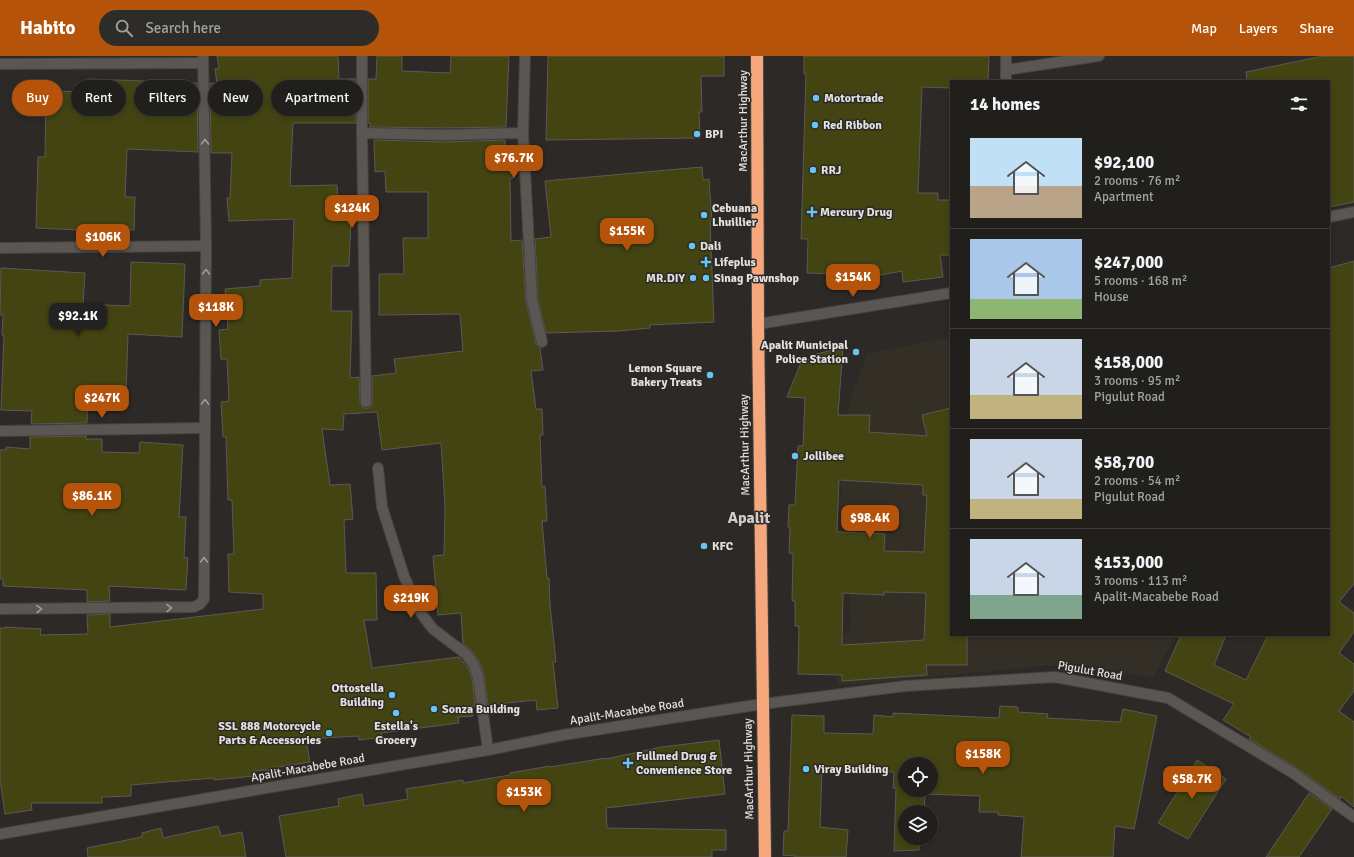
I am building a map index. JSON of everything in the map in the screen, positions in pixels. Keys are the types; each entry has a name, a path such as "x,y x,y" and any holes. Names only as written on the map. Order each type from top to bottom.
{"highway":[{"name":"MacArthur Highway","path":"757,56 758,324 765,857"}],"street":[{"path":"362,56 366,402"},
{"path":"525,56 522,133 532,301 542,342"},
{"path":"1006,56 1006,80"},
{"path":"1006,70 1099,56"},
{"path":"0,64 203,59 206,246 204,599 200,604 194,607 0,609"},
{"path":"362,134 444,135 522,133"},
{"path":"1330,217 1354,212"},
{"path":"0,248 206,246"},
{"path":"758,324 950,294"},
{"path":"0,431 204,428"},
{"path":"378,468 382,507 404,576 416,604 433,629 466,654 476,671 488,750"},
{"name":"Pigulut Road","path":"762,704 905,686 1055,677 1168,698 1293,773 1354,818"},
{"name":"Apalit-Macabebe Road","path":"0,834 488,750 563,735 762,704"}],"shaded area":[{"path":"950,337 950,636 1175,636 1153,678 1074,663 837,686 837,641 851,629 848,559 840,508 844,428 852,394 867,354"}],"building":[{"path":"217,56 338,56 339,79 356,79 271,80 271,116 356,116 356,123 293,123 290,186 337,185 339,218 351,219 349,266 332,266 331,311 352,311 350,378 359,377 360,402 363,408 369,408 372,405 372,376 396,373 394,359 463,351 460,314 379,315 379,274 404,274 403,238 428,238 428,192 386,192 385,171 375,172 374,140 444,142 505,140 505,146 512,146 513,178 510,178 511,241 522,240 526,302 536,344 540,348 543,370 531,371 536,409 542,409 543,435 540,435 542,487 545,486 547,521 542,521 547,578 549,578 550,605 556,662 553,662 558,708 537,710 536,700 488,705 484,676 480,663 471,650 463,644 461,613 438,615 433,556 444,555 445,506 441,443 382,450 377,412 344,414 343,430 322,429 330,485 350,484 353,519 344,520 346,573 376,573 377,620 364,620 372,668 459,657 468,668 472,678 475,706 472,706 473,716 458,717 459,723 381,733 382,737 359,740 358,736 306,739 310,762 278,767 278,769 254,771 254,776 131,785 131,796 102,797 102,803 31,803 32,810 5,814 0,780 0,628 41,629 40,635 88,634 87,615 110,614 110,627 263,609 263,594 229,592 228,554 234,554 232,500 228,500 226,437 223,437 221,402 229,401 227,359 221,359 219,330 228,329 225,289 260,286 260,280 292,278 294,219 229,221 227,198 230,198 232,153 211,153 210,116 263,116 263,80 216,80 215,69 219,68"},
{"path":"377,56 402,56 402,71 450,73 451,56 509,56 506,127 370,127 370,123 368,123 368,79 376,79"},
{"path":"548,56 724,56 724,76 701,76 702,112 699,112 700,138 546,140"},
{"path":"804,56 989,56 988,80 950,80 950,88 922,87 918,193 938,193 938,200 950,200 950,255 940,255 943,277 903,282 902,271 870,277 869,275 807,273 808,239 801,239 806,74 804,74"},
{"path":"1323,56 1354,56 1354,202 1330,207 1330,80 1247,80 1246,72"},
{"path":"89,79 116,80 89,80"},
{"path":"126,80 134,81 134,116 197,116 198,152 127,149 125,197 135,197 134,230 36,228 38,157 45,157 46,116 63,116 63,91 71,92 71,116 126,116"},
{"path":"702,167 703,180 709,179 712,221 710,221 714,322 650,325 650,328 618,331 546,333 538,300 535,239 551,237 545,181"},
{"path":"1354,261 1354,584 1339,602 1354,613 1354,632 1339,653 1354,664 1354,691 1339,711 1354,722 1354,807 1341,796 1340,799 1297,768 1249,739 1251,737 1223,720 1234,704 1165,671 1181,636 1226,636 1214,665 1246,680 1268,636 1330,636 1330,268"},
{"path":"131,262 185,264 182,337 128,334 126,392 88,391 87,423 31,424 32,411 1,410 4,335 2,335 3,315 0,315 1,268 85,273 83,304 130,306"},
{"path":"843,347 838,415 870,415 869,432 927,436 922,415 950,408 950,636 967,636 967,665 926,665 927,675 842,681 842,675 798,674 799,626 795,626 795,601 792,601 793,554 789,553 790,527 788,527 789,505 795,505 798,446 803,446 805,398 787,397 800,365 817,354","holes":["839,480 923,485 923,495 927,495 924,552 884,551 885,534 837,532","884,592 926,593 924,640 842,645 843,593 884,595"]},
{"path":"86,436 86,439 102,439 102,452 139,453 140,442 183,445 179,517 186,517 184,557 188,558 186,590 109,586 110,601 87,602 87,590 3,586 3,579 0,579 0,450 6,450 6,447 30,449 30,437"},
{"path":"1000,706 1018,707 1018,712 1048,714 1047,718 1120,722 1123,709 1157,716 1134,829 1115,826 1113,857 1021,857 1024,817 998,815 998,812 979,812 980,796 938,794 938,757 898,757 898,797 925,797 924,805 898,805 898,845 919,845 919,850 894,851 896,788 893,788 894,772 822,770 820,827 848,830 846,857 795,857 783,855 784,831 788,831 792,715 824,716 824,733 873,734 874,715 893,717 893,713 999,718"},
{"path":"719,740 725,794 606,808 607,828 726,830 726,850 712,850 712,857 286,857 279,816 339,806 338,799 362,794 364,806 408,799 406,789 463,780 463,783 550,766 606,759 662,747"},
{"path":"1197,760 1226,779 1188,839 1158,823"},
{"path":"1309,793 1332,809 1299,857 1266,857"},
{"path":"218,826 221,836 242,832 246,857 88,857 87,848 142,837 142,833 161,828 163,838"}],"place":[{"name":"Motortrade","path":"816,98"},
{"name":"Red Ribbon","path":"815,125"},
{"name":"BPI","path":"697,134"},
{"name":"RRJ","path":"813,170"},
{"name":"Mercury Drug","path":"812,212"},
{"name":"Cebuana Lhuillier","path":"704,215"},
{"name":"Dali","path":"692,246"},
{"name":"Lifeplus","path":"706,262"},
{"name":"MR.DIY","path":"693,278"},
{"name":"Sinag Pawnshop","path":"706,278"},
{"name":"Apalit Municipal Police Station","path":"856,352"},
{"name":"Lemon Square Bakery Treats","path":"710,375"},
{"name":"Jollibee","path":"795,456"},
{"name":"KFC","path":"704,546"},
{"name":"Ottostella Building","path":"392,695"},
{"name":"Sonza Building","path":"434,709"},
{"name":"Estella's Grocery","path":"396,713"},
{"name":"SSL 888 Motorcycle Parts & Accessories","path":"329,733"},
{"name":"Fullmed Drug & Convenience Store","path":"628,763"},
{"name":"Viray Building","path":"806,769"}],"district":[{"name":"Apalit","path":"749,518"}]}
